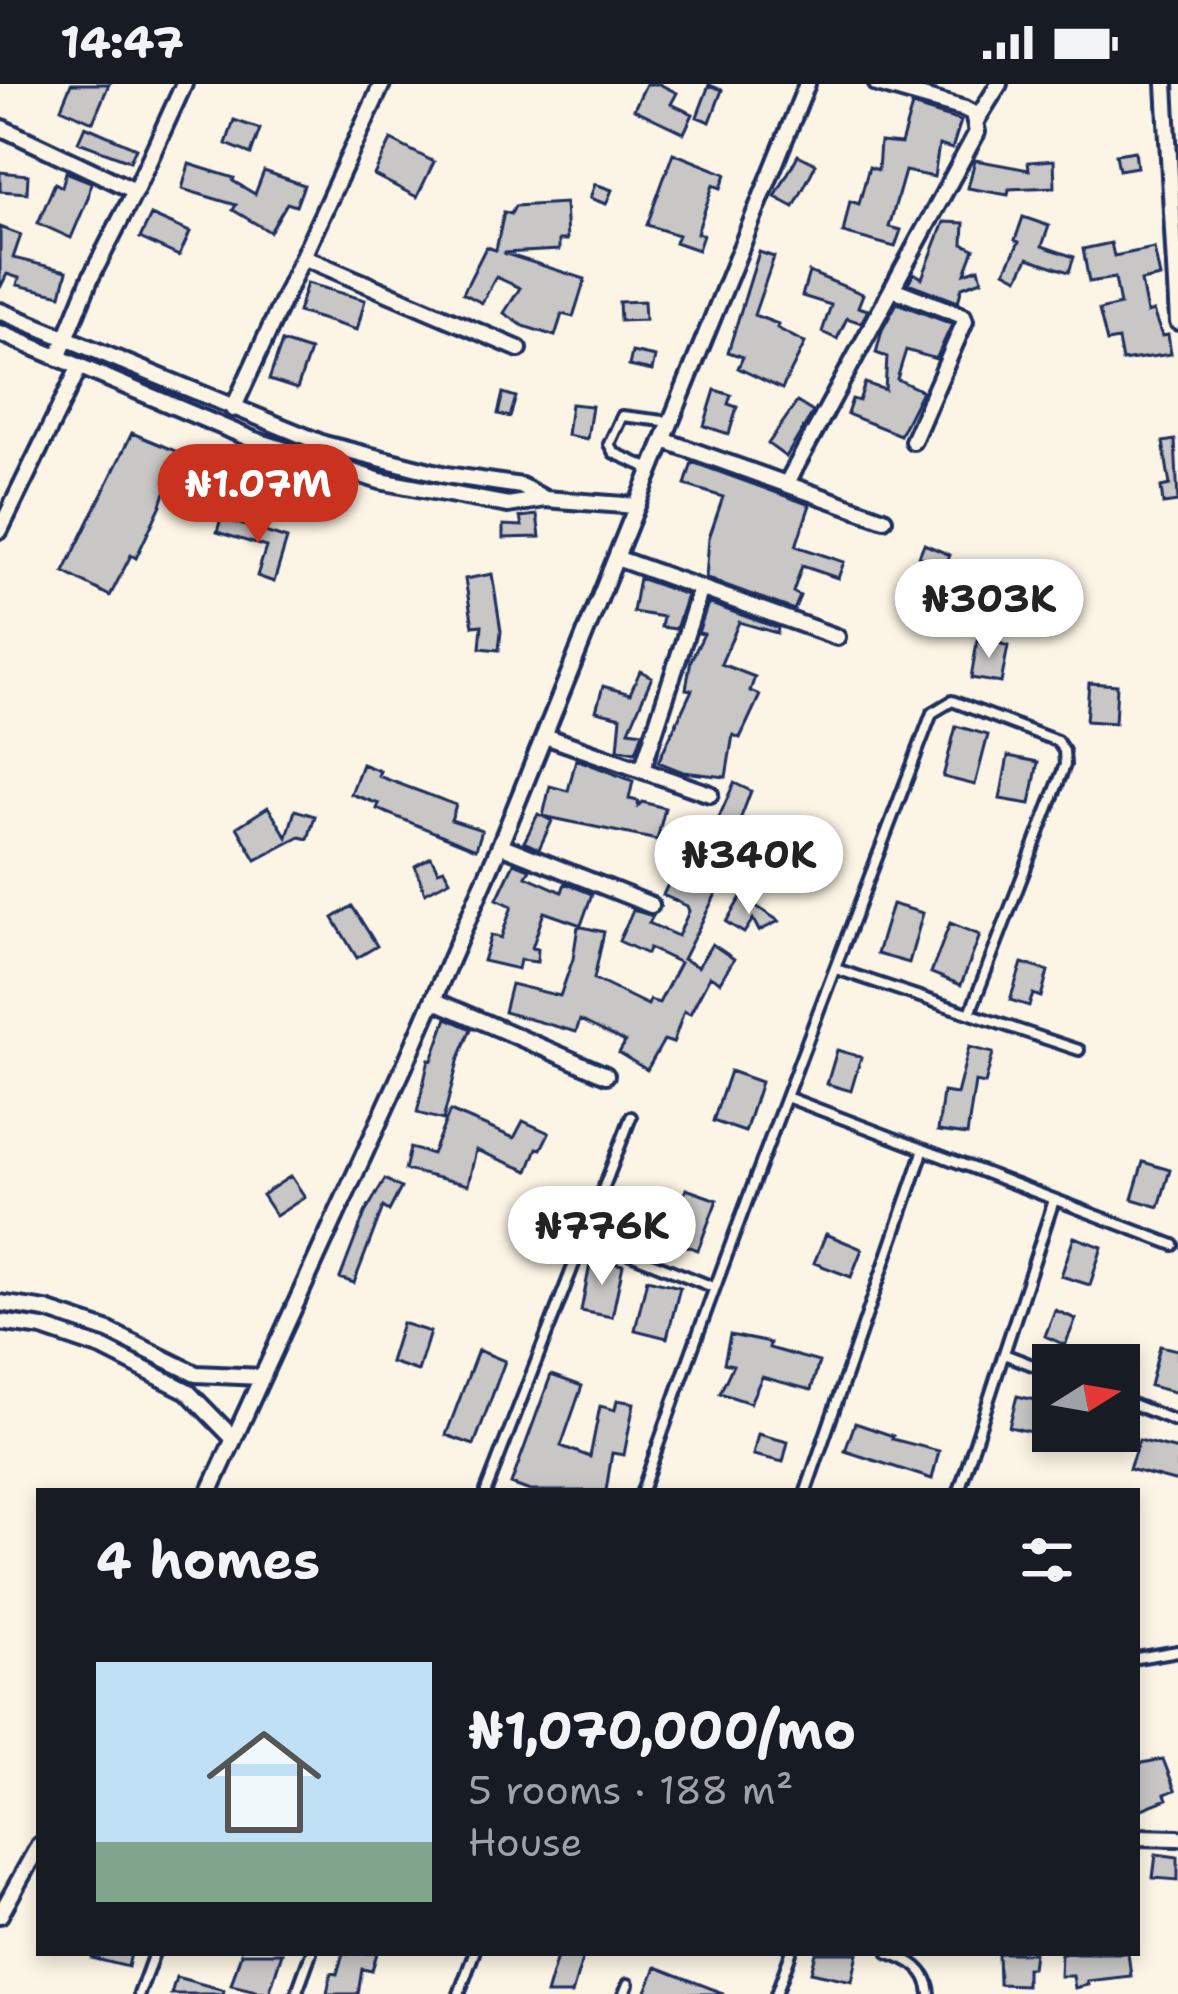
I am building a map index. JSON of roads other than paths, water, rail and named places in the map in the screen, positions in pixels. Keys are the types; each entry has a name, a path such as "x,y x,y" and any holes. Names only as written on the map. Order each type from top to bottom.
{"street":[{"path":"58,358 184,84"},
{"path":"233,409 382,84"},
{"path":"212,1488 500,845 807,84"},
{"path":"788,481 974,144 974,113 878,84"},
{"path":"976,121 999,84"},
{"path":"1165,84 1178,322"},
{"path":"0,128 135,190"},
{"path":"303,256 519,349"},
{"path":"893,289 963,316 965,321 913,441"},
{"path":"0,311 324,444 384,462 521,486 545,499"},
{"path":"0,333 254,440 380,481 508,505 545,499 638,506"},
{"path":"0,530 79,368"},
{"path":"666,441 884,519"},
{"path":"619,559 837,637"},
{"path":"642,770 701,588"},
{"path":"545,736 710,794"},
{"path":"500,845 651,905"},
{"path":"433,1000 606,1075"},
{"path":"0,1303 46,1310 109,1331 196,1374 262,1377"},
{"path":"43,1328 46,1310"},
{"path":"0,1322 43,1328 102,1348 187,1391 234,1438"},
{"path":"1140,1837 1178,1838"},
{"path":"3,1901 36,1850"}],"lane":[{"path":"653,470 614,453 609,444 622,416 674,422"},
{"path":"643,1488 713,1288 932,712 952,701 1057,741 1065,765 970,1013"},
{"path":"836,969 1079,1051"},
{"path":"789,1098 1174,1245"},
{"path":"487,1488 631,1117"},
{"path":"807,1488 923,1152"},
{"path":"960,1488 1054,1200"},
{"path":"584,1234 713,1288"},
{"path":"1004,1354 1032,1365"},
{"path":"1140,1407 1178,1422"},
{"path":"1140,1657 1178,1651"},
{"path":"139,1994 153,1956"},
{"path":"296,1994 310,1956"},
{"path":"459,1994 473,1956"},
{"path":"776,1994 790,1956"},
{"path":"897,1956 914,1962 929,1983 930,1994"}]}
